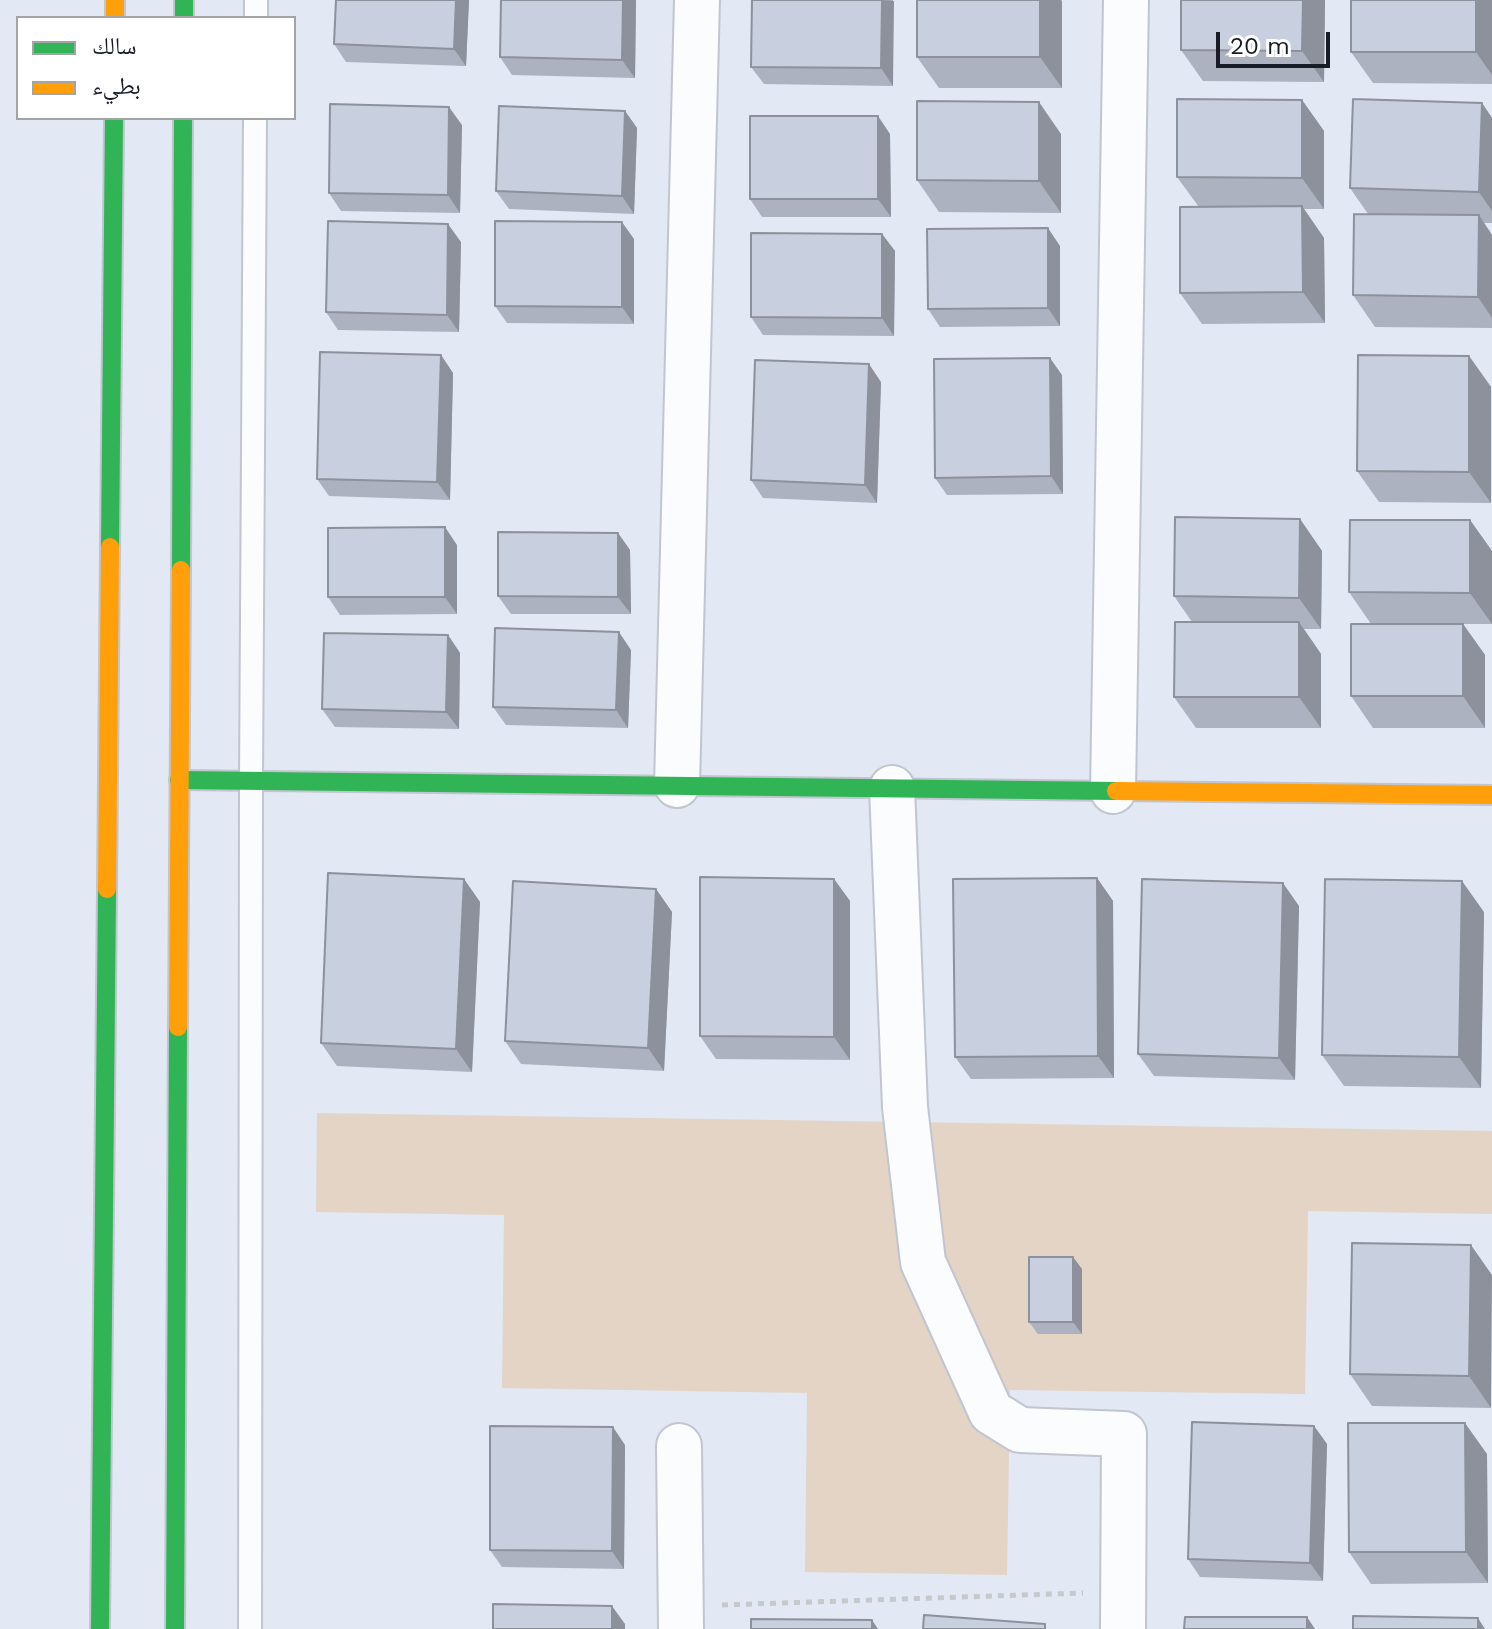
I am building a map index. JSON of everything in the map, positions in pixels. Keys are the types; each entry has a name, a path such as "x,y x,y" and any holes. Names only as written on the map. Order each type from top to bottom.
{"main road":[{"path":"100,1629 114,120"},
{"path":"175,1629 183,120"},
{"path":"179,780 1492,795"}],"street":[{"path":"677,785 697,0"},
{"path":"1113,791 1126,0"},
{"path":"892,788 905,1107 923,1262 991,1412 1020,1430 1124,1434 1123,1610"},
{"path":"679,1446 681,1618"}],"lane":[{"path":"250,1629 255,120"}],"path":[{"path":"681,1618 1123,1610"}],"shaded area":[{"path":"317,1113 1492,1131 1492,1214 1308,1211 1305,1394 1010,1390 1007,1575 805,1572 807,1393 502,1388 504,1215 316,1212"}],"building":[{"path":"336,0 456,0 454,49 334,44"},
{"path":"501,0 623,0 622,60 500,57"},
{"path":"752,0 882,0 881,68 751,67"},
{"path":"917,0 1040,0 1040,57 917,57"},
{"path":"1181,0 1303,0 1302,51 1181,50"},
{"path":"1351,0 1476,0 1476,52 1351,52"},
{"path":"1177,99 1302,100 1302,178 1177,177"},
{"path":"1353,99 1482,103 1479,192 1350,188"},
{"path":"917,101 1039,102 1039,181 917,180"},
{"path":"330,104 449,107 448,195 329,193"},
{"path":"499,106 625,111 622,196 496,191"},
{"path":"750,116 878,116 878,199 750,199"},
{"path":"1302,206 1303,292 1180,293 1180,207"},
{"path":"1354,214 1479,215 1478,297 1353,295"},
{"path":"328,221 448,224 447,315 326,312"},
{"path":"495,221 622,222 622,307 495,306"},
{"path":"1048,228 1048,308 928,309 927,229"},
{"path":"751,233 882,234 882,318 751,317"},
{"path":"320,352 441,355 437,482 317,479"},
{"path":"1358,355 1469,356 1469,472 1357,471"},
{"path":"1050,358 1051,476 935,478 934,359"},
{"path":"755,360 869,364 865,485 751,480"},
{"path":"1175,517 1300,519 1299,598 1174,596"},
{"path":"1350,520 1470,520 1470,593 1349,592"},
{"path":"445,527 445,597 328,597 328,528"},
{"path":"498,532 618,533 618,597 498,596"},
{"path":"1175,622 1299,622 1299,697 1174,697"},
{"path":"1351,624 1463,624 1463,696 1351,696"},
{"path":"495,628 619,632 616,710 493,707"},
{"path":"324,633 448,635 446,712 322,709"},
{"path":"328,873 464,879 456,1049 321,1043"},
{"path":"700,877 834,879 834,1037 700,1036"},
{"path":"1097,878 1098,1056 955,1057 953,879"},
{"path":"1142,879 1283,883 1279,1058 1138,1054"},
{"path":"1325,879 1462,881 1459,1057 1322,1055"},
{"path":"513,881 656,889 648,1048 505,1041"},
{"path":"1352,1243 1471,1245 1469,1376 1350,1374"},
{"path":"1029,1257 1073,1257 1073,1322 1029,1322"},
{"path":"1192,1422 1314,1426 1310,1563 1188,1559"},
{"path":"1348,1423 1465,1423 1466,1552 1349,1552"},
{"path":"490,1426 613,1427 612,1551 490,1550"},
{"path":"493,1604 612,1606 612,1629 493,1629"},
{"path":"924,1615 1045,1624 1045,1629 923,1629"},
{"path":"1353,1616 1478,1618 1478,1629 1353,1629"},
{"path":"1185,1617 1307,1617 1307,1629 1184,1629"},
{"path":"751,1619 872,1620 872,1629 751,1629"}],"traffic: fast":[{"path":"184,0 184,16"},
{"path":"110,547 114,120"},
{"path":"181,570 183,120"},
{"path":"179,780 1116,791"},
{"path":"100,1629 107,889"},
{"path":"175,1629 178,1027"}],"traffic: slow":[{"path":"115,0 115,16"},
{"path":"107,889 110,547"},
{"path":"178,1027 181,570"},
{"path":"1116,791 1492,795"}]}
